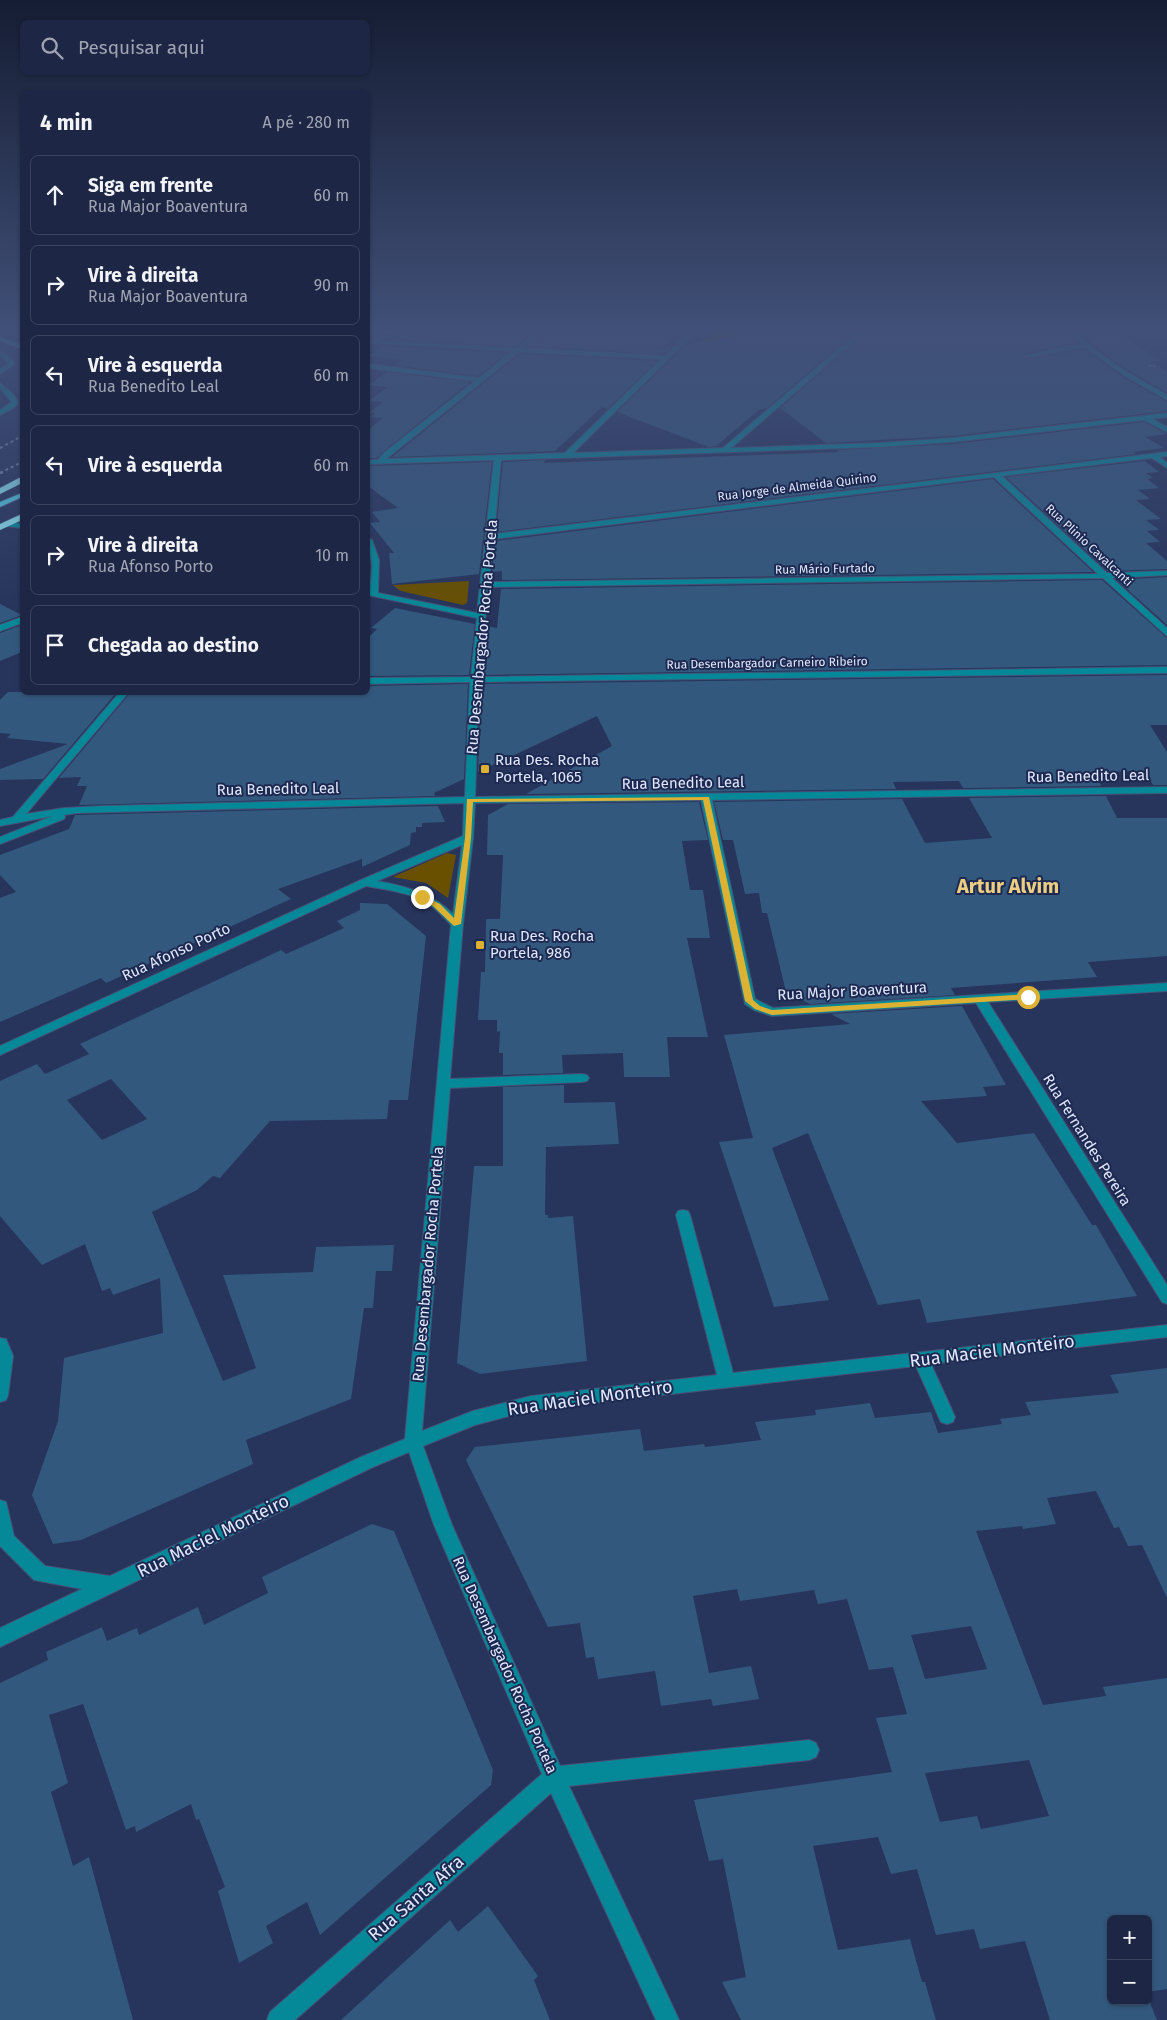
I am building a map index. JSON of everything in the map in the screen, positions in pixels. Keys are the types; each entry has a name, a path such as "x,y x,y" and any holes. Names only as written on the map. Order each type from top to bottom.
{"highway":[{"path":"0,491 20,481"},
{"path":"4,525 20,518"}],"main road":[{"path":"0,505 20,496"},
{"path":"0,512 20,504"}],"street":[{"path":"380,462 388,453 428,421"},
{"path":"568,454 602,421"},
{"path":"726,449 758,421"},
{"path":"370,462 879,445 952,440 1117,421"},
{"path":"1152,421 1167,430"},
{"name":"Rua Jorge de Almeida Quirino","path":"490,537 1167,454"},
{"path":"1152,455 1167,466"},
{"name":"Rua Desembargador Rocha Portela","path":"498,457 481,616 468,838 457,924 413,1442 443,1525 554,1777 668,2020"},
{"name":"Rua Plinio Cavalcanti","path":"995,474 1167,632"},
{"path":"4,525 20,526"},
{"path":"370,545 375,558 376,572 371,594 481,616"},
{"name":"Rua Mário Furtado","path":"484,585 1105,576 1167,573"},
{"path":"0,628 20,621"},
{"name":"Rua Desembargador Carneiro Ribeiro","path":"370,681 1167,670"},
{"path":"17,818 122,695"},
{"name":"Rua Benedito Leal","path":"0,823 17,818 79,810 470,800 1167,790"},
{"name":"Rua Major Boaventura","path":"706,798 749,1001 758,1008 772,1012 1167,987"},
{"name":"Rua Benedito Leal","path":"1,840 79,810"},
{"name":"Rua Afonso Porto","path":"0,1051 365,882 468,838"},
{"path":"365,882 402,889 422,897 437,906 457,924"},
{"name":"Rua Fernandes Pereira","path":"980,1000 1167,1298"},
{"path":"443,1084 582,1078"},
{"path":"683,1215 727,1381"},
{"name":"Rua Maciel Monteiro","path":"0,1638 367,1462 473,1418 531,1403 1167,1330"},
{"path":"0,1344 4,1356 0,1395"},
{"path":"921,1359 947,1417"},
{"path":"0,1508 6,1540 40,1574 111,1586"},
{"path":"554,1777 809,1750"},
{"name":"Rua Santa Afra","path":"278,2020 554,1777"}],"shaded area":[{"path":"469,581 467,603 463,605 405,592 393,585"},
{"path":"447,853 456,855 448,898 426,883 393,877"}],"building":[{"path":"379,421 421,421 377,458 370,458 370,428"},
{"path":"436,421 587,421 555,451 392,457"},
{"path":"641,421 745,421 716,446 709,447"},
{"path":"797,421 1079,421 952,436 826,443"},
{"path":"1144,422 1167,434 1145,437 1164,448 1133,452 1136,454 496,532 503,462 546,460 543,463 839,452 836,450 952,444"},
{"path":"1145,461 1159,472 1146,473 1153,478 1147,479 1159,488 1138,490 1150,499 1136,500 1161,519 1146,520 1159,530 1147,531 1160,542 1146,543 1167,561 1167,569 1108,571 1006,477"},
{"path":"492,462 479,574 392,584 389,553 394,553 370,523 380,522 372,512 398,508 370,487 370,466"},
{"path":"993,479 1093,572 502,580 502,571 492,572 495,541"},
{"path":"1167,577 1167,625 1117,580"},
{"path":"1102,580 1167,638 1167,665 482,675 486,626 497,628 501,589"},
{"path":"0,604 20,614 20,616 0,623"},
{"path":"395,608 475,624 469,675 370,676 370,636 377,629 371,628"},
{"path":"20,626 20,653 0,661 0,633"},
{"path":"1167,675 1167,725 1150,725 1167,752 1167,785 1153,785 1145,771 1094,772 1101,786 963,788 959,781 893,782 896,789 526,794 612,746 597,716 478,772 481,684"},
{"path":"468,684 464,779 434,793 435,796 79,805 87,786 77,786 81,777 59,778 128,695 370,695 370,686"},
{"path":"8,692 20,692 20,695 114,695 43,779 0,780 0,769 68,744 7,738 11,734 0,733 0,700"},
{"path":"1106,796 1117,818 1167,818 1167,956 1088,962 1097,977 951,988 955,995 810,1004 786,992 767,913 762,913 759,893 745,894 733,840 723,840 714,802 902,799 925,843 992,838 969,798"},
{"path":"699,802 708,840 682,841 690,890 703,890 710,938 687,938 708,1037 667,1037 670,1077 624,1077 623,1053 562,1055 563,1073 503,1075 503,1053 499,1053 500,1031 497,1032 497,1020 478,1020 481,972 485,972 486,919 500,919 503,855 487,855 488,815 508,804"},
{"path":"438,806 445,822 422,823 422,827 416,827 416,832 411,833 410,845 362,867 362,859 278,889 291,899 106,983 101,978 0,1022 0,898 16,892 0,875 0,855 69,829 75,815"},
{"path":"360,903 387,904 426,936 408,1100 389,1100 387,1119 270,1121 220,1178 213,1176 197,1190 152,1212 223,1381 256,1368 223,1275 313,1272 316,1247 394,1245 392,1271 376,1271 373,1308 364,1308 351,1399 246,1440 253,1464 81,1540 53,1544 32,1495 58,1421 64,1358 163,1333 160,1278 113,1295 110,1288 102,1291 85,1244 42,1265 0,1216 0,1081 37,1064 45,1074 89,1054 80,1044 281,950 286,954 344,928 337,921 360,910","holes":["111,1079 147,1119 102,1140 67,1100"]},
{"path":"962,1006 1006,1085 983,1087 987,1096 921,1101 957,1143 1034,1133 1092,1225 1096,1225 1137,1296 927,1323 920,1299 878,1305 808,1133 772,1148 829,1300 774,1307 719,1142 753,1138 724,1035 850,1024 831,1014"},
{"path":"564,1085 564,1103 615,1102 619,1144 546,1147 545,1215 548,1215 548,1218 573,1216 587,1361 480,1374 457,1363 474,1166 503,1166 503,1087"},
{"path":"1167,1368 1167,1598 1142,1545 1128,1546 1119,1527 1114,1528 1096,1491 1047,1498 1056,1524 1023,1529 1022,1526 976,1531 1043,1705 1106,1696 1103,1687 1167,1678 1167,1989 1152,1991 1152,1915 1107,1915 1107,2005 1151,2005 1157,2020 1050,2020 1025,1941 980,1949 974,1929 936,1935 917,1869 891,1874 878,1837 813,1846 838,1950 910,1939 922,1982 925,1982 936,2020 741,2020 722,1982 746,1977 723,1859 709,1861 694,1800 892,1772 876,1718 907,1714 893,1667 869,1670 847,1599 818,1604 814,1590 740,1601 737,1589 693,1596 709,1673 751,1666 759,1699 713,1706 711,1699 661,1706 655,1671 598,1679 594,1657 586,1658 580,1623 548,1627 466,1460 475,1447 640,1429 644,1451 704,1444 705,1447 761,1440 755,1422 816,1415 815,1410 870,1403 875,1418 931,1412 938,1433 1002,1424 1000,1419 1031,1415 1025,1402 1119,1393 1110,1375","holes":["971,1626 987,1669 925,1679 911,1635","1029,1760 1049,1816 981,1829 977,1816 940,1822 925,1773"]},
{"path":"372,1524 394,1531 493,1770 491,1785 320,1935 307,1902 266,1926 273,1943 239,1963 218,1891 225,1887 199,1819 196,1820 191,1804 136,1832 135,1826 126,1830 83,1704 49,1715 68,1783 51,1792 73,1866 89,1857 133,2020 0,2020 0,1683 48,1660 46,1652 102,1627 107,1641 137,1628 139,1635 198,1607 204,1625 268,1593 262,1577"},
{"path":"488,1906 538,1976 534,1980 550,2020 341,2020 450,1920 458,1932"}],"railway":[{"path":"0,448 20,437"},
{"path":"3,472 0,473 20,463"}],"place":[{"name":"Rua Des. Rocha Portela, 1065","path":"485,769"},
{"name":"Rua Des. Rocha Portela, 986","path":"480,945"}],"district":[{"name":"Artur Alvim","path":"1008,886"}],"route":[{"path":"422,897 437,906 457,924 468,838 470,800 706,798 749,1001 758,1008 772,1012 1028,997"}]}
